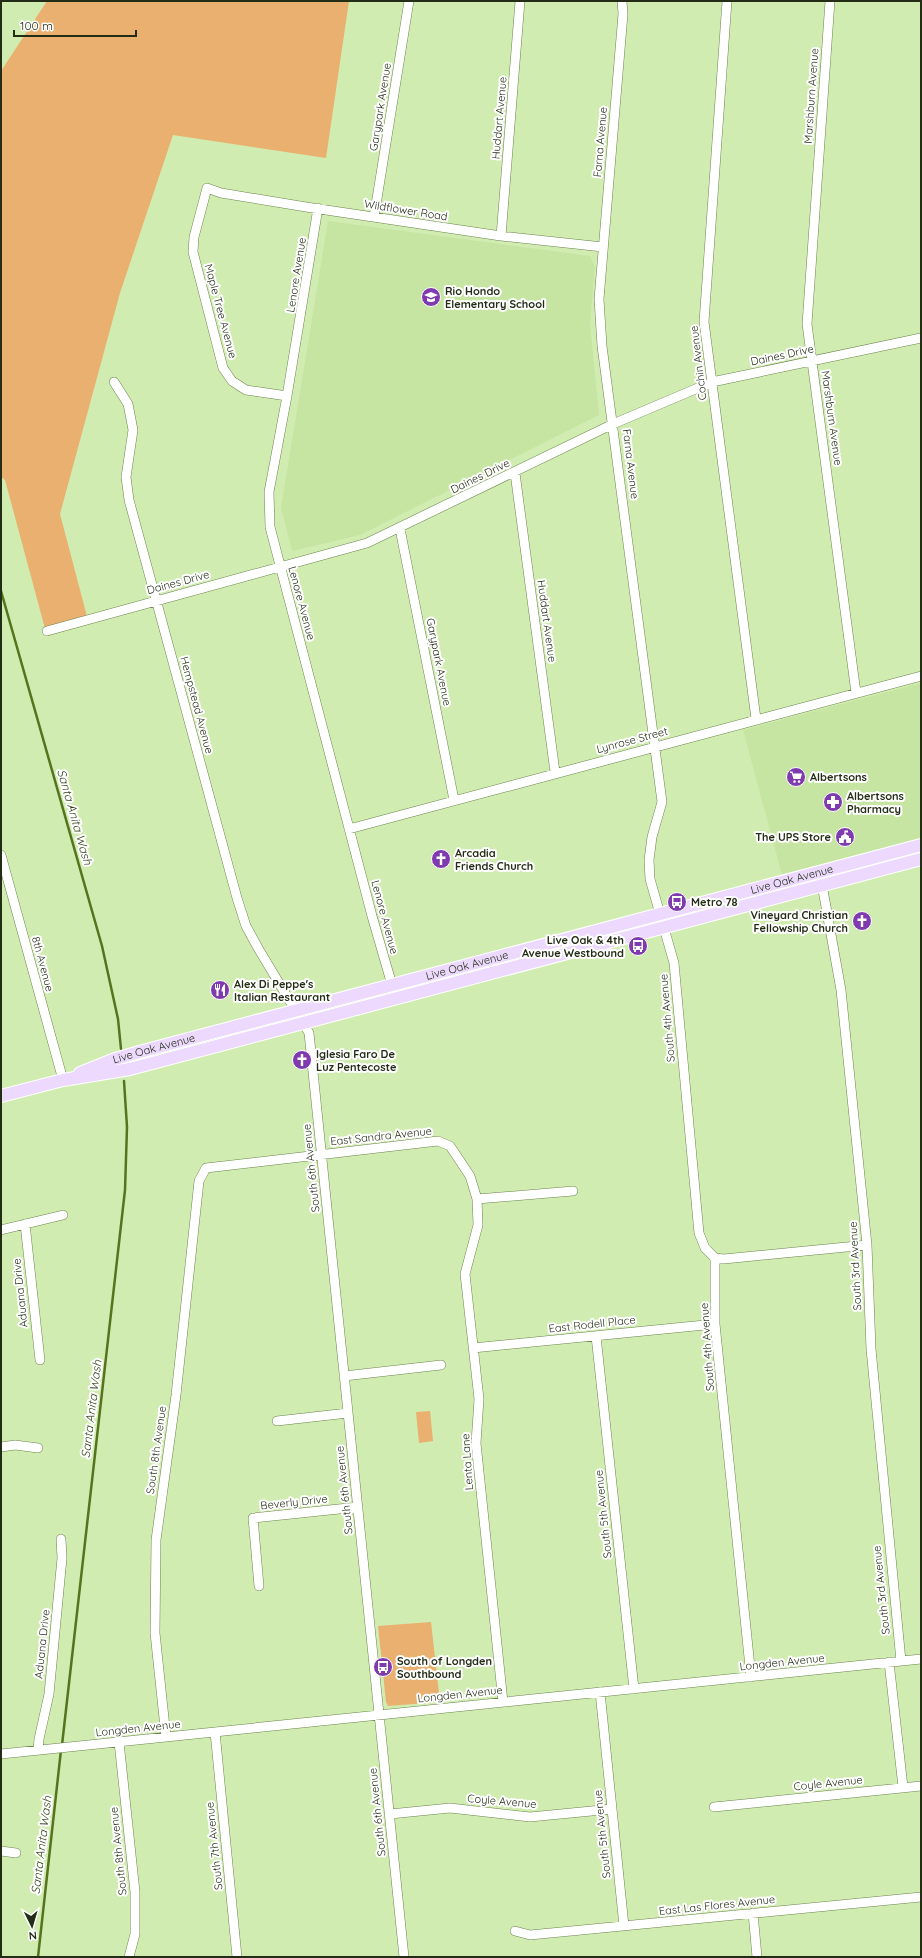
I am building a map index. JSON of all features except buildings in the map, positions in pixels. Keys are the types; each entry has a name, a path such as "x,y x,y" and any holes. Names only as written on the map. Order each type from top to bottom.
{"main road":[{"name":"Live Oak Avenue","path":"62,1080 129,1055 921,845"},
{"name":"Live Oak Avenue","path":"1,1096 62,1080 130,1069 662,926 823,886 921,859"}],"street":[{"name":"Garypark Avenue","path":"374,216 409,1"},
{"name":"Huddart Avenue","path":"501,236 520,1"},
{"name":"Farna Avenue","path":"622,1 622,21 599,299 602,346 614,424 662,802 652,837 649,860 650,879 662,926"},
{"name":"Cochin Avenue","path":"727,1 704,322 756,719"},
{"name":"Marshburn Avenue","path":"830,1 807,324 856,693"},
{"name":"Wildflower Road","path":"207,188 221,193 501,236 603,247"},
{"name":"Maple Tree Avenue","path":"207,188 194,237 193,252 223,368 232,381 246,390 287,396"},
{"name":"Lenore Avenue","path":"318,208 287,396 269,492 270,527 392,985 393,998"},
{"name":"Daines Drive","path":"47,631 367,543 400,529 614,424 712,382 921,338"},
{"name":"Hempstead Avenue","path":"114,382 128,404 133,430 126,477 129,500 239,905 246,926 258,948 303,1022"},
{"name":"Huddart Avenue","path":"515,473 555,772"},
{"name":"Garypark Avenue","path":"400,529 454,800"},
{"name":"Lynrose Street","path":"349,828 555,772 921,676"},
{"name":"8th Avenue","path":"1,855 62,1080"},
{"name":"South 3rd Avenue","path":"819,872 823,886 841,990 867,1245 871,1348 901,1661"},
{"name":"South 4th Avenue","path":"662,926 674,963 699,1233 705,1248 716,1258 715,1324 751,1677"},
{"name":"South 6th Avenue","path":"303,1022 309,1033 404,1957"},
{"name":"East Sandra Avenue","path":"206,1168 438,1141 450,1146 470,1176 477,1199"},
{"name":"South 8th Avenue","path":"166,1737 155,1633 156,1540 176,1394 199,1181 206,1168"},
{"path":"477,1199 573,1191"},
{"name":"Lenta Lane","path":"477,1199 478,1225 465,1274 478,1399 476,1443 503,1702"},
{"path":"1,1230 63,1214"},
{"name":"Aduana Drive","path":"24,1224 40,1360"},
{"path":"716,1258 724,1259 867,1245"},
{"name":"East Rodell Place","path":"473,1348 715,1324"},
{"name":"South 5th Avenue","path":"596,1336 634,1689"},
{"path":"344,1376 441,1364"},
{"path":"277,1421 348,1413"},
{"path":"1,1447 15,1445 38,1448"},
{"name":"Beverly Drive","path":"259,1586 253,1518 358,1508"},
{"name":"Aduana Drive","path":"38,1750 49,1694 62,1558 61,1539"},
{"name":"Longden Avenue","path":"1,1754 921,1659"},
{"path":"890,1662 903,1787"},
{"name":"South 5th Avenue","path":"600,1692 624,1926"},
{"name":"South 7th Avenue","path":"215,1732 237,1957"},
{"name":"South 8th Avenue","path":"119,1742 135,1892 135,1934 129,1957"},
{"name":"Coyle Avenue","path":"714,1807 921,1786"},
{"name":"Coyle Avenue","path":"390,1814 450,1808 530,1817 612,1809"},
{"path":"1,1850 16,1853"},
{"name":"East Las Flores Avenue","path":"516,1931 530,1935 921,1897"},
{"path":"753,1913 757,1957"}],"shaded area":[{"path":"47,1 349,1 326,158 173,135 120,293 60,514 89,624 47,636 5,480 1,477 1,71"},
{"path":"328,221 590,256 595,267 590,324 599,415 360,535 292,551 281,508"},
{"path":"921,683 921,838 782,875 743,730"},
{"path":"430,1411 433,1441 419,1443 416,1412"},
{"path":"431,1622 440,1702 388,1706 386,1702 378,1626"}],"waterway":[{"name":"Santa Anita Wash","path":"1,591 102,946 118,1019 121,1049"},
{"name":"Santa Anita Wash","path":"62,1745 125,1190 127,1127 124,1081"},
{"name":"Santa Anita Wash","path":"38,1957 61,1750"}],"place":[{"name":"Rio Hondo Elementary School","path":"431,297"},
{"name":"Albertsons","path":"796,777"},
{"name":"Albertsons Pharmacy","path":"833,802"},
{"name":"The UPS Store","path":"845,837"},
{"name":"Arcadia Friends Church","path":"441,859"},
{"name":"Metro 78","path":"677,902"},
{"name":"Vineyard Christian Fellowship Church","path":"862,921"},
{"name":"Live Oak & 4th Avenue Westbound","path":"638,946"},
{"name":"Alex Di Peppe's Italian Restaurant","path":"220,990"},
{"name":"Iglesia Faro De Luz Pentecoste","path":"302,1060"},
{"name":"South of Longden Southbound","path":"383,1667"}]}
